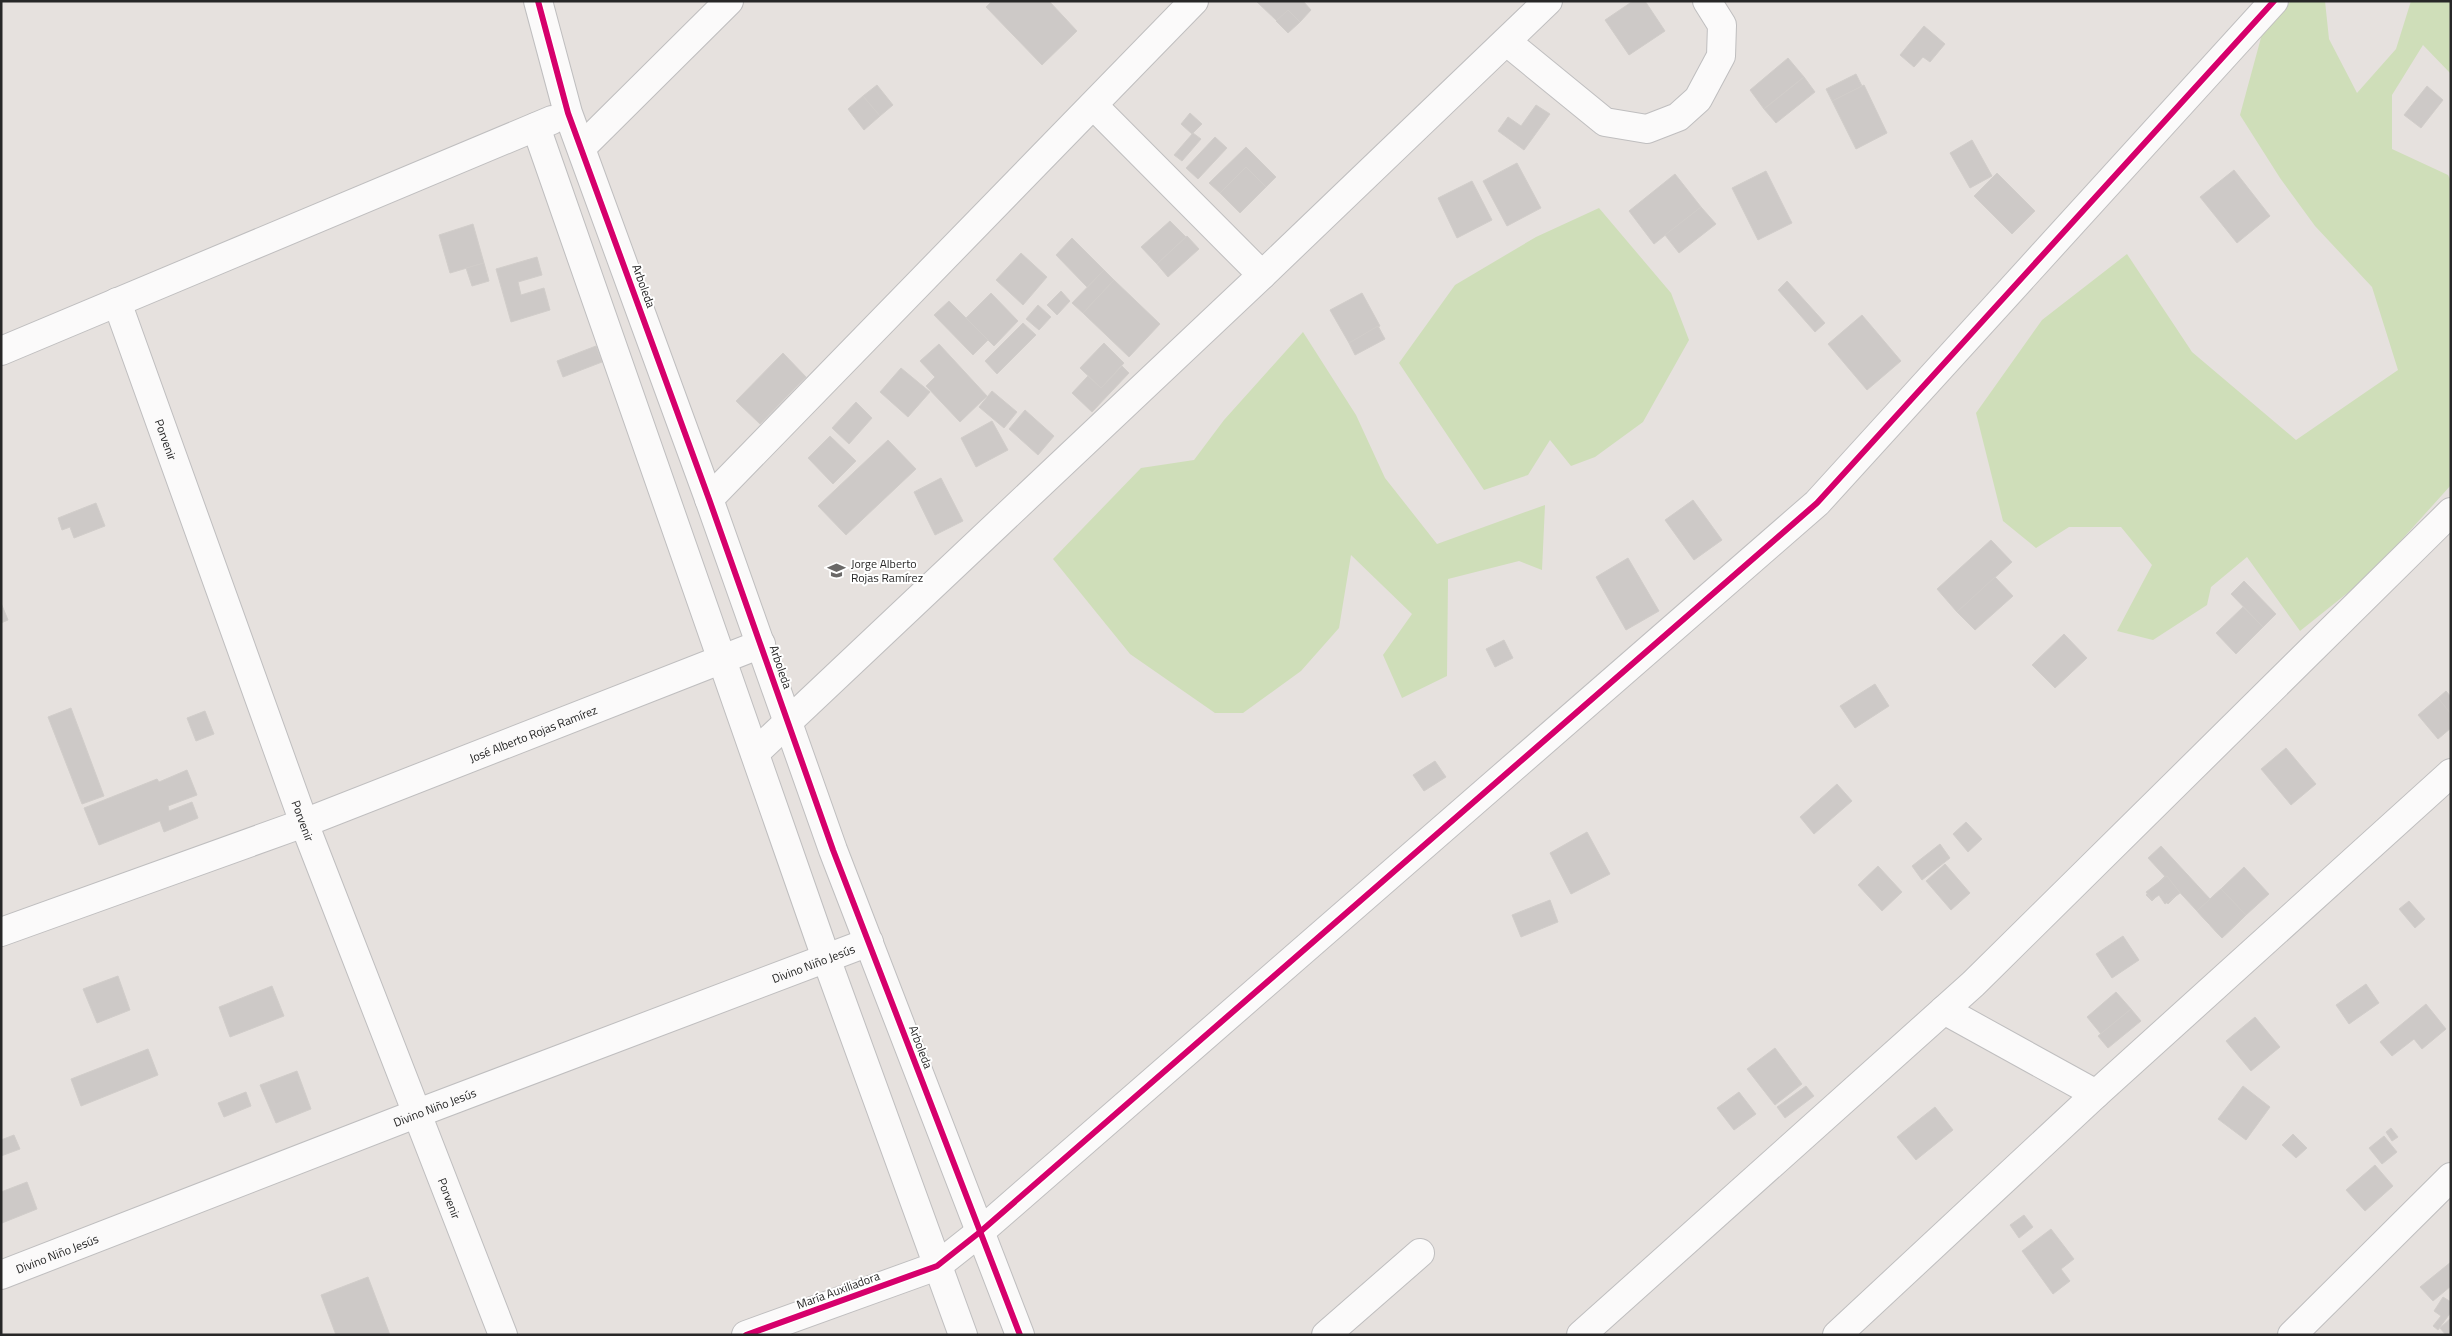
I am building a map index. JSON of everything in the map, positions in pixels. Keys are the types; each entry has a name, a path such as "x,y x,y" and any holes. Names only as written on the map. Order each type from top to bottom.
{"street":[{"name":"Arboleda","path":"538,1 568,114 582,147 869,942 1020,1335"},
{"path":"582,147 729,1"},
{"path":"709,499 1094,106 1194,1"},
{"path":"755,753 1262,275 1548,1"},
{"path":"1507,42 1605,122 1647,128 1678,118 1698,99 1721,56 1722,25 1707,1"},
{"name":"María Auxiliadora","path":"746,1335 937,1266 980,1232 1817,503 2274,1"},
{"path":"1094,106 1262,275"},
{"path":"1,351 568,114"},
{"path":"536,126 826,958 962,1335"},
{"name":"Porvenir","path":"117,302 304,823 503,1335"},
{"path":"1581,1335 1980,977 2451,512"},
{"name":"José Alberto Rojas Ramírez","path":"1,932 304,823 761,644"},
{"path":"1837,1335 2096,1094 2451,772"},
{"name":"Divino Niño Jesús","path":"1,1275 418,1113 869,942"},
{"path":"1944,1010 2096,1094"},
{"path":"2292,1335 2451,1178"},
{"path":"1326,1335 1420,1253"}],"green space":[{"path":"2291,1 2325,1 2329,39 2357,93 2396,49 2411,1 2451,1 2451,74 2423,45 2392,95 2392,149 2448,175 2451,181 2451,485 2370,575 2300,631 2247,557 2211,587 2207,605 2153,640 2117,631 2152,565 2121,527 2069,527 2036,548 2003,521 1976,413 2042,320 2127,254 2192,352 2296,440 2398,370 2372,287 2315,226 2280,178 2240,115 2262,34"},
{"path":"1599,208 1671,293 1689,340 1643,422 1595,457 1571,466 1550,440 1528,475 1484,490 1399,363 1455,285 1536,237"},
{"path":"1303,332 1356,415 1385,478 1437,544 1545,505 1542,570 1519,561 1448,579 1447,676 1402,698 1383,655 1412,614 1351,555 1339,628 1301,671 1243,713 1215,713 1130,654 1053,559 1141,468 1194,460 1224,420"}],"building":[{"path":"992,1 1049,1 1077,31 1042,65 986,7"},
{"path":"1303,1 1311,10 1300,22 1288,10 1277,21 1257,2"},
{"path":"1633,1 1645,1 1665,31 1629,55 1605,20"},
{"path":"1288,10 1300,22 1288,33 1276,21"},
{"path":"1924,26 1945,44 1930,62 1923,57 1914,67 1900,55"},
{"path":"1788,58 1804,77 1764,109 1750,90"},
{"path":"1856,74 1862,86 1832,101 1826,89"},
{"path":"1804,77 1815,92 1776,123 1764,109"},
{"path":"877,85 893,105 880,116 863,96"},
{"path":"1864,85 1887,133 1856,149 1832,101"},
{"path":"2427,86 2443,100 2421,128 2404,115"},
{"path":"863,96 880,116 864,130 848,109"},
{"path":"1536,105 1550,114 1524,150 1498,131 1508,117 1521,126"},
{"path":"1190,113 1202,124 1192,134 1181,124"},
{"path":"1193,133 1201,139 1182,161 1174,155"},
{"path":"1215,137 1227,148 1198,179 1186,168"},
{"path":"1972,140 1992,176 1970,188 1950,153"},
{"path":"1246,147 1276,177 1266,187 1246,167 1220,193 1209,183"},
{"path":"1517,163 1541,208 1507,226 1483,181"},
{"path":"1246,167 1266,187 1240,213 1220,193"},
{"path":"2234,170 2270,216 2237,243 2200,197"},
{"path":"1766,171 1792,223 1758,240 1732,188"},
{"path":"1997,173 2035,211 2012,234 1974,196"},
{"path":"1675,174 1701,207 1654,244 1629,211"},
{"path":"1472,181 1492,220 1457,238 1438,198"},
{"path":"1701,207 1716,224 1679,253 1665,235"},
{"path":"1170,221 1186,237 1157,264 1141,247"},
{"path":"473,224 484,263 450,273 439,235"},
{"path":"1187,236 1199,249 1168,277 1157,264"},
{"path":"1072,238 1104,270 1087,287 1056,255"},
{"path":"1021,253 1047,277 1023,305 996,280"},
{"path":"537,257 542,275 518,282 521,295 544,288 550,310 511,322 496,269"},
{"path":"484,263 489,281 472,286 466,268"},
{"path":"1104,270 1114,280 1083,313 1072,303"},
{"path":"1114,280 1160,324 1129,357 1083,313"},
{"path":"1787,281 1825,323 1815,332 1778,290"},
{"path":"1061,291 1070,301 1057,315 1047,305"},
{"path":"991,293 1018,321 994,346 966,318"},
{"path":"1362,293 1380,326 1349,343 1330,310"},
{"path":"949,301 988,340 973,355 934,315"},
{"path":"1038,305 1051,317 1039,330 1026,319"},
{"path":"1862,315 1901,361 1867,390 1828,344"},
{"path":"1023,323 1036,335 997,374 985,361"},
{"path":"1378,326 1385,339 1355,355 1349,343"},
{"path":"1104,343 1124,363 1101,388 1080,368"},
{"path":"939,344 987,396 960,422 926,386 935,377 920,361"},
{"path":"596,346 602,362 563,377 557,361"},
{"path":"783,353 806,377 760,424 736,401"},
{"path":"1122,366 1129,373 1092,412 1072,393 1088,376 1101,388"},
{"path":"901,368 930,392 908,417 880,392"},
{"path":"992,391 1017,412 1004,428 979,407"},
{"path":"856,402 872,418 849,444 832,428"},
{"path":"1025,410 1054,436 1038,455 1009,429"},
{"path":"992,421 1008,450 976,467 961,438"},
{"path":"830,436 856,461 833,484 808,458"},
{"path":"888,440 916,469 846,535 818,506"},
{"path":"941,478 963,521 935,535 914,492"},
{"path":"1693,500 1722,540 1694,560 1665,520"},
{"path":"96,503 105,526 74,538 70,527 62,530 58,518"},
{"path":"1991,540 2012,562 1957,612 1937,589"},
{"path":"1628,558 1659,611 1626,630 1596,577"},
{"path":"1995,577 2013,596 1975,630 1957,612"},
{"path":"2244,581 2276,614 2263,627 2231,594"},
{"path":"1,603 8,620 1,623"},
{"path":"2243,607 2263,627 2236,654 2216,633"},
{"path":"2064,634 2087,658 2055,688 2032,665"},
{"path":"1504,640 1513,658 1495,667 1486,649"},
{"path":"1875,684 1889,706 1855,728 1840,706"},
{"path":"2446,691 2451,697 2451,714 2438,698"},
{"path":"2438,698 2451,714 2451,728 2438,739 2418,715"},
{"path":"71,708 104,796 82,804 48,717"},
{"path":"205,711 214,734 196,741 187,718"},
{"path":"2286,748 2316,784 2291,805 2261,769"},
{"path":"1435,761 1446,777 1424,791 1413,775"},
{"path":"187,770 197,795 168,806 169,811 192,802 198,818 164,832 160,821 99,845 84,808 157,779 159,782"},
{"path":"1837,784 1852,801 1814,834 1800,817"},
{"path":"1966,822 1982,839 1968,852 1953,834"},
{"path":"1587,832 1610,874 1571,894 1550,853"},
{"path":"1940,844 1950,858 1922,880 1912,866"},
{"path":"2161,846 2210,899 2197,911 2148,858"},
{"path":"1945,864 1970,893 1951,910 1926,881"},
{"path":"1878,866 1902,892 1882,911 1858,885"},
{"path":"2244,867 2269,894 2246,915 2221,889"},
{"path":"2165,876 2180,892 2168,904 2159,894 2152,901 2146,895"},
{"path":"2167,876 2180,893 2165,904 2159,895 2152,900 2146,892"},
{"path":"2221,889 2246,915 2222,938 2197,911"},
{"path":"2221,889 2246,915 2222,938 2197,911"},
{"path":"1550,900 1558,922 1521,937 1512,915"},
{"path":"2409,901 2425,919 2415,928 2399,909"},
{"path":"2123,936 2139,960 2112,978 2096,954"},
{"path":"118,976 130,1010 97,1023 83,989"},
{"path":"2366,984 2379,1003 2349,1024 2336,1005"},
{"path":"272,986 284,1016 230,1037 219,1007"},
{"path":"2116,992 2131,1009 2101,1034 2087,1017"},
{"path":"2426,1004 2446,1029 2422,1049 2414,1039 2392,1056 2380,1042"},
{"path":"2131,1009 2141,1021 2108,1048 2098,1036"},
{"path":"2255,1017 2280,1047 2251,1071 2226,1041"},
{"path":"1775,1048 1802,1084 1775,1105 1747,1069"},
{"path":"148,1049 158,1075 81,1106 71,1079"},
{"path":"297,1071 311,1109 276,1123 260,1085"},
{"path":"1806,1086 1814,1096 1785,1118 1777,1107"},
{"path":"2243,1086 2270,1107 2246,1140 2218,1119"},
{"path":"246,1092 251,1106 224,1117 218,1103"},
{"path":"1739,1092 1756,1114 1734,1130 1717,1108"},
{"path":"1935,1107 1953,1130 1916,1160 1897,1137"},
{"path":"2391,1128 2398,1137 2392,1141 2386,1132"},
{"path":"2293,1134 2307,1148 2296,1158 2282,1145"},
{"path":"14,1135 20,1149 1,1156 1,1140"},
{"path":"2384,1136 2397,1152 2382,1164 2369,1148"},
{"path":"2375,1165 2393,1186 2365,1211 2346,1190"},
{"path":"27,1182 37,1209 2,1223 1,1192"},
{"path":"2024,1215 2033,1227 2019,1238 2010,1225"},
{"path":"2051,1229 2074,1259 2061,1269 2070,1281 2053,1294 2022,1251"},
{"path":"2451,1262 2451,1286 2433,1301 2420,1287"},
{"path":"368,1277 390,1335 336,1335 321,1295"},
{"path":"2443,1297 2451,1302 2451,1312 2438,1330 2433,1326 2441,1316 2434,1311"},
{"path":"2451,1318 2451,1334 2446,1335 2440,1328"}],"cycle path":[{"path":"538,1 568,113 709,499 833,850 1020,1335"},
{"path":"746,1335 937,1266 980,1232 1817,503 2274,1"}],"place":[{"name":"Jorge Alberto Rojas Ramírez","path":"837,570"}]}
